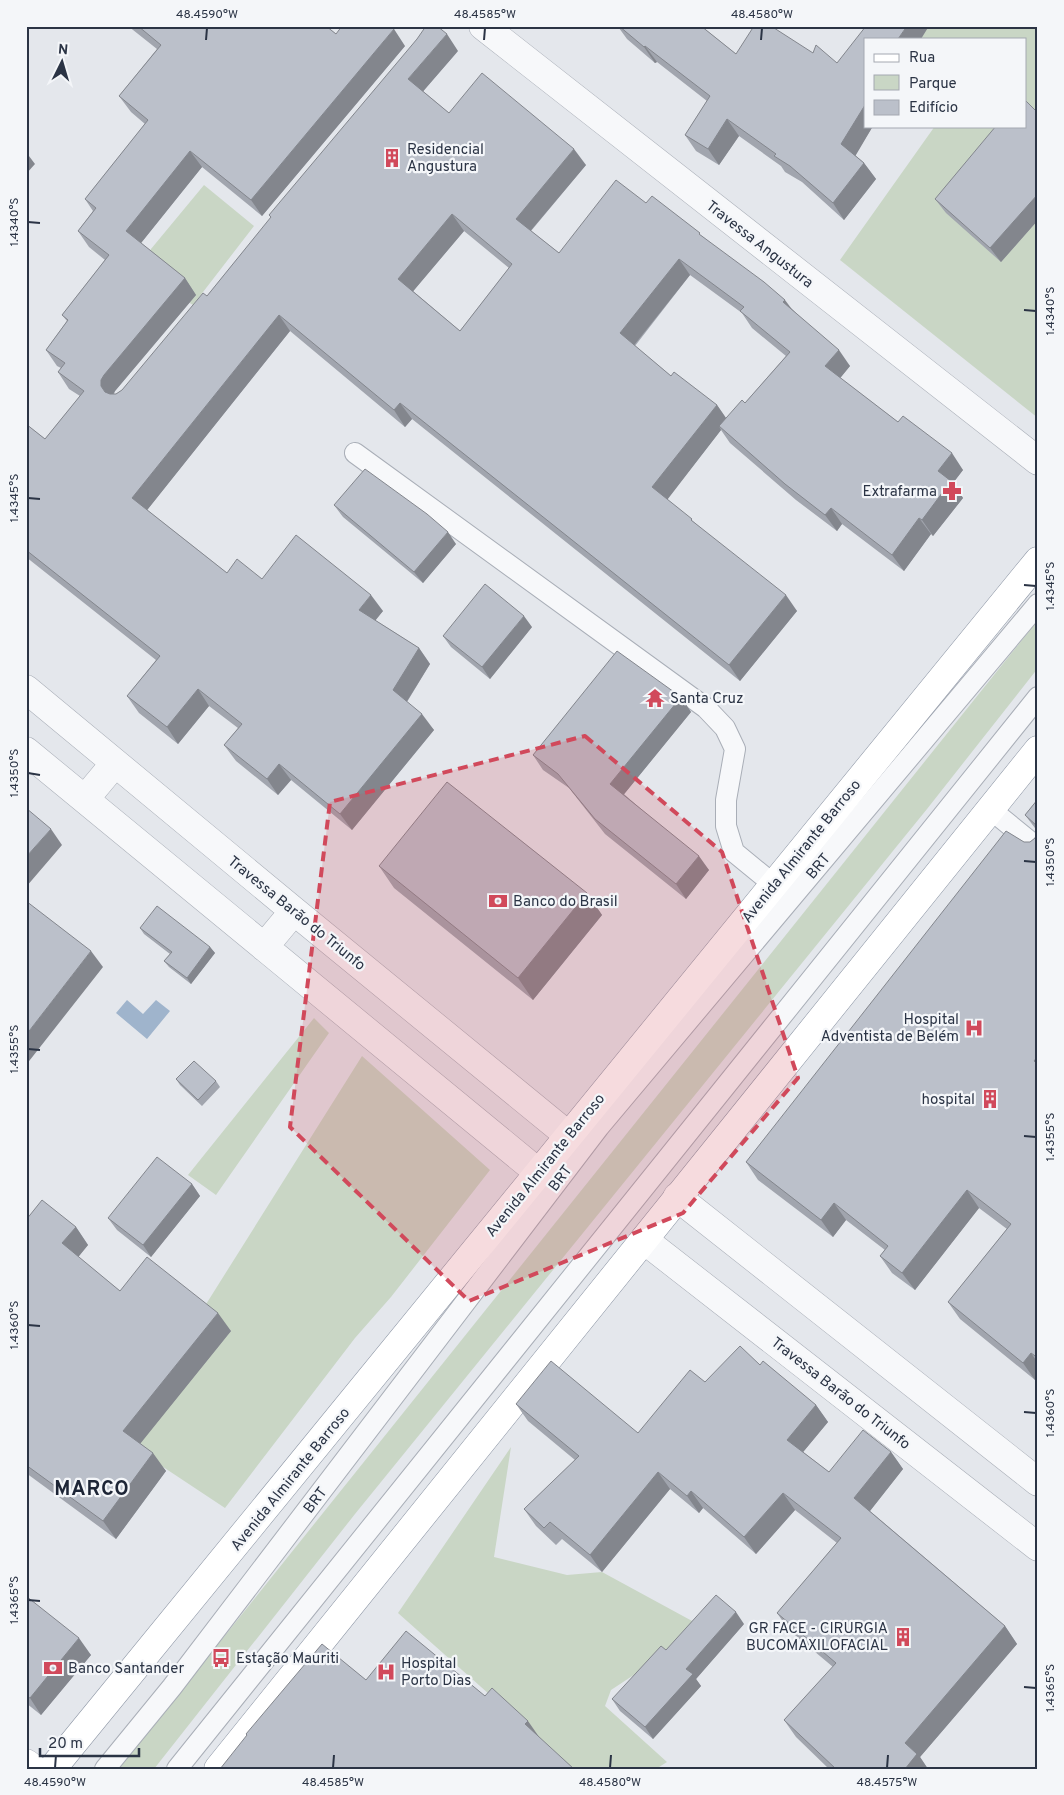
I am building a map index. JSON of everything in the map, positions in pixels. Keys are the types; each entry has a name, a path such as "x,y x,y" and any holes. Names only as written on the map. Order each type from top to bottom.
{"main road":[{"name":"Avenida Almirante Barroso","path":"52,1769 1038,561"},
{"path":"218,1769 1038,750"},
{"path":"26,1763 34,1769"}],"street":[{"name":"Travessa Angustura","path":"483,26 1038,461"},
{"name":"Travessa Barão do Triunfo","path":"26,688 569,1136"},
{"path":"26,751 539,1172"},
{"path":"84,799 115,763"},
{"path":"264,947 294,911"},
{"path":"678,1197 1038,1482"},
{"name":"Travessa Barão do Triunfo","path":"644,1240 1038,1547"}],"lane":[{"path":"356,453 706,708 725,728 735,749 726,800 726,826 734,852 773,884"},
{"name":"BRT","path":"105,1769 172,1687 599,1127 1038,604"},
{"path":"177,1769 1038,697"},
{"path":"990,809 1038,848"}],"highlighted area":[{"path":"585,736 722,852 798,1078 683,1213 469,1301 290,1127 330,802"}],"green space":[{"path":"855,26 1038,26 1038,418 840,260 934,128 1026,128 1026,38 890,38"},
{"path":"204,185 254,226 193,305 177,295 146,255"},
{"path":"1038,620 1038,668 927,809 355,1514 154,1769 118,1769"},
{"path":"314,1018 329,1033 216,1195 188,1175"},
{"path":"362,1056 490,1170 391,1297 355,1338 225,1508 136,1449 203,1309"},
{"path":"511,1447 494,1557 567,1575 602,1572 705,1628 611,1690 605,1706 667,1762 656,1769 573,1769 398,1613"}],"water":[{"path":"127,1000 143,1014 156,1000 170,1011 147,1039 116,1013"}],"building":[{"path":"138,26 326,26 336,34 342,26 390,26 394,29 251,200 190,151 126,231 185,278 104,375 101,380 101,386 105,392 116,394 122,390 203,293 207,296 271,217 269,215 426,26 437,26 447,34 408,79 449,113 482,73 574,149 516,219 559,253 616,180 646,203 652,196 699,234 764,282 785,300 783,302 839,350 825,366 898,422 903,416 952,453 938,471 951,481 922,520 919,518 892,555 831,508 825,515 785,484 719,426 742,400 745,403 790,352 740,311 744,307 679,259 620,333 671,376 674,372 717,405 652,487 786,595 729,665 400,403 394,410 279,315 132,498 227,573 237,559 262,579 296,535 371,595 359,610 419,648 393,690 422,714 340,814 279,764 267,779 224,745 242,724 198,689 167,727 127,696 160,656 26,550 26,424 45,439 84,391 58,372 65,363 46,350 68,320 62,315 109,255 78,231 96,208 85,199 148,120 119,96 161,45","holes":["452,214 512,264 460,331 398,279"]},
{"path":"619,26 701,26 736,54 754,26 771,26 813,53 816,45 837,63 866,26 907,26 899,38 864,38 864,107 841,144 864,163 833,203 790,166 774,156 776,154 727,119 708,149 685,135 710,96"},
{"path":"1026,101 1038,113 1038,194 990,248 935,199 994,128 1026,128"},
{"path":"365,469 427,514 448,532 414,572 334,505"},
{"path":"485,584 524,616 482,667 443,636"},
{"path":"617,651 681,697 610,784 699,856 676,884 595,819 558,774 533,755"},
{"name":"Banco do Brasil","path":"447,782 587,893 518,978 379,866"},
{"path":"1038,799 1038,832 1037,826 1025,815"},
{"path":"26,808 51,829 26,857"},
{"path":"1006,831 1024,842 1030,842 1038,832 1038,1056 1034,1061 1038,1064 1038,1358 1031,1353 1023,1363 948,1302 1011,1224 967,1190 902,1273 880,1256 888,1246 834,1203 821,1220 746,1162"},
{"path":"26,901 91,951 26,1035"},
{"path":"157,906 210,947 187,978 164,961 172,952 140,928"},
{"path":"194,1061 216,1081 198,1100 176,1079"},
{"path":"157,1157 192,1184 143,1245 108,1218"},
{"path":"42,1200 76,1227 62,1243 120,1291 147,1257 218,1313 123,1431 153,1453 103,1521 26,1465 26,1220"},
{"path":"740,1346 760,1365 763,1361 816,1405 787,1440 829,1472 863,1430 891,1452 854,1498 1005,1626 905,1743 917,1754 905,1769 836,1769 784,1720 836,1663 777,1613 841,1538 783,1493 744,1537 691,1491 687,1496 658,1472 590,1555 550,1522 544,1528 524,1509 579,1456 516,1404 551,1361 638,1433 690,1370 705,1382"},
{"path":"716,1595 736,1612 686,1669 693,1674 645,1727 612,1699 661,1646 666,1650"},
{"name":"Banco Santander","path":"26,1596 79,1638 30,1698 26,1696"},
{"path":"406,1631 485,1696 492,1688 528,1721 525,1724 574,1769 220,1769 246,1734 322,1644 366,1680"}],"place":[{"name":"Residencial Angustura","path":"392,158"},
{"name":"Extrafarma","path":"952,491"},
{"name":"Santa Cruz","path":"655,698"},
{"name":"Banco do Brasil","path":"498,901"},
{"name":"Hospital Adventista de Belém","path":"974,1028"},
{"name":"hospital","path":"990,1099"},
{"name":"GR FACE - CIRURGIA BUCOMAXILOFACIAL","path":"903,1637"},
{"name":"Estação Mauriti","path":"221,1658"},
{"name":"Banco Santander","path":"53,1668"},
{"name":"Hospital Porto Dias","path":"386,1672"}],"district":[{"name":"MARCO","path":"92,1488"}]}
